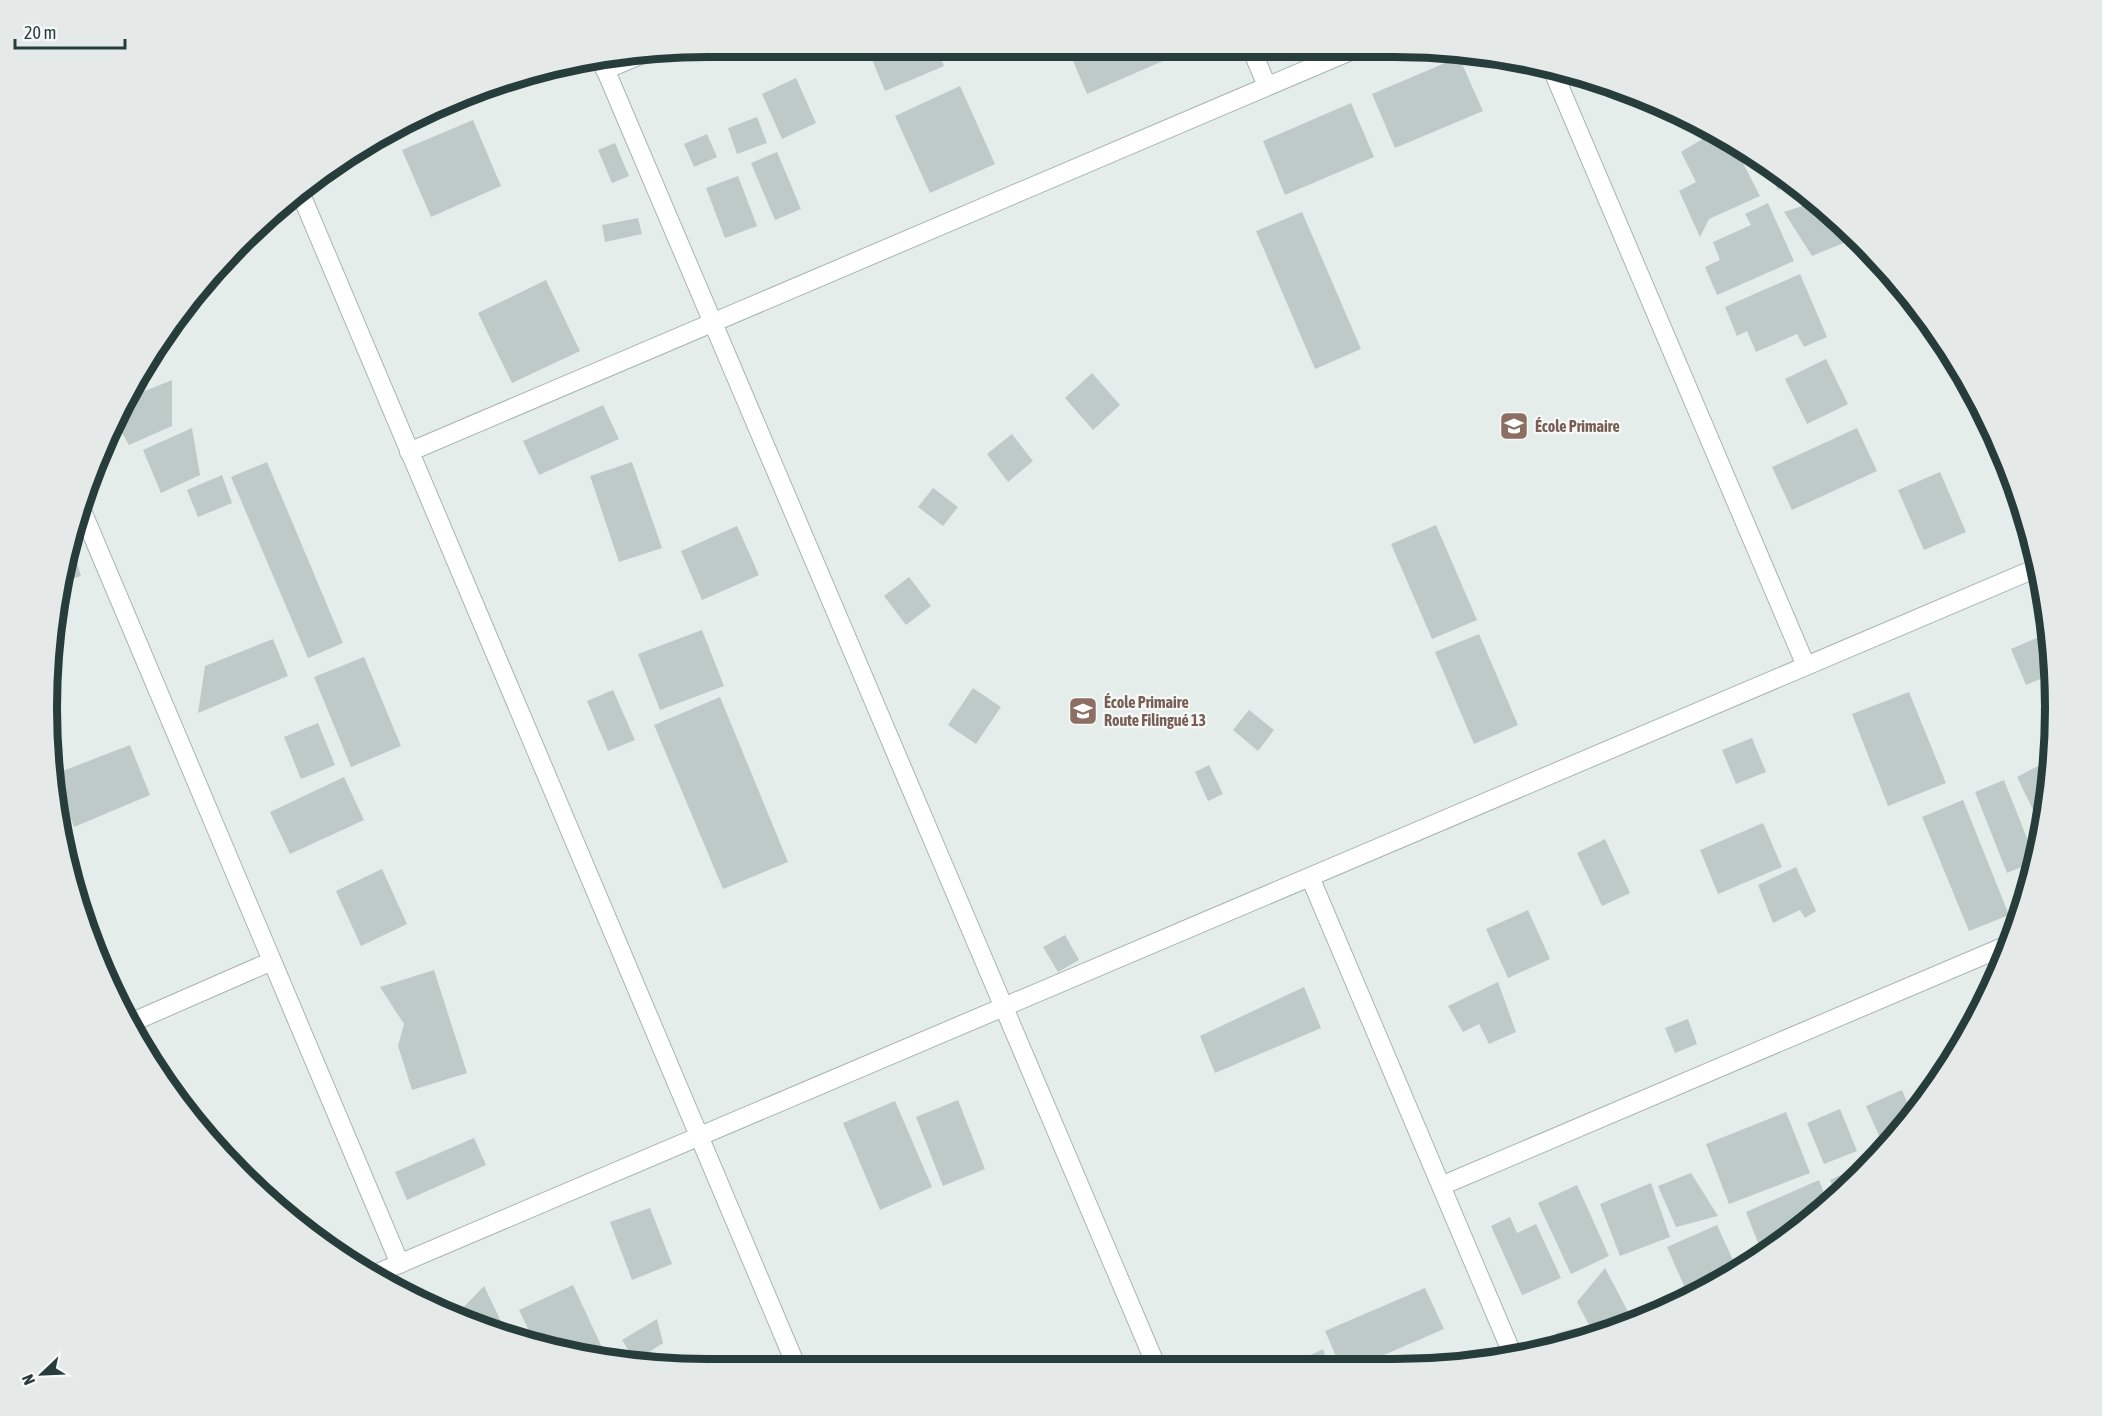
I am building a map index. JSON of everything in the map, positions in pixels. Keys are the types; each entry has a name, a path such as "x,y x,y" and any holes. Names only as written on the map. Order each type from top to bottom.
{"street":[{"path":"1255,57 1267,86"},
{"path":"410,452 1336,57"},
{"path":"603,66 1153,1359"},
{"path":"1556,78 1806,666"},
{"path":"303,199 793,1359"},
{"path":"86,519 400,1264"},
{"path":"381,1272 2030,571"},
{"path":"1310,877 1510,1348"},
{"path":"1441,1186 1998,949"},
{"path":"137,1020 272,961"}],"building":[{"path":"871,57 940,57 944,66 885,91"},
{"path":"1071,57 1161,57 1163,61 1087,94"},
{"path":"1452,60 1461,61 1483,111 1395,148 1372,94"},
{"path":"796,78 816,123 782,139 762,94"},
{"path":"960,86 995,164 930,193 895,116"},
{"path":"1351,103 1374,157 1285,195 1263,141"},
{"path":"757,117 767,143 737,154 728,128"},
{"path":"473,120 501,186 431,217 402,150"},
{"path":"707,134 717,157 694,167 684,144"},
{"path":"1706,137 1720,144 1739,156 1760,196 1709,219 1700,237 1679,191 1696,182 1681,152"},
{"path":"615,143 629,176 612,183 598,150"},
{"path":"777,152 801,209 775,220 751,163"},
{"path":"738,176 757,226 725,238 706,188"},
{"path":"1772,179 1784,187 1778,190"},
{"path":"1768,203 1794,261 1717,295 1705,267 1720,260 1713,242 1751,225 1745,214"},
{"path":"1806,205 1847,242 1812,256 1784,212"},
{"path":"1302,212 1361,349 1315,369 1256,231"},
{"path":"638,218 642,234 605,242 602,225"},
{"path":"1800,274 1827,337 1804,347 1797,334 1756,352 1747,331 1737,336 1725,307"},
{"path":"546,280 580,351 512,383 478,313"},
{"path":"1826,359 1848,404 1807,424 1785,379"},
{"path":"1092,373 1120,405 1093,430 1065,398"},
{"path":"172,380 172,426 129,445 120,429 138,394"},
{"path":"603,405 619,439 539,475 523,441"},
{"path":"192,428 200,475 161,493 143,450"},
{"path":"1857,428 1877,471 1792,510 1772,467"},
{"path":"1012,434 1033,461 1008,482 987,454"},
{"path":"267,462 343,643 308,658 231,477"},
{"path":"632,462 662,548 619,562 590,476"},
{"path":"1940,472 1966,532 1924,550 1898,490"},
{"path":"222,475 232,503 198,517 187,490"},
{"path":"933,488 958,507 943,526 918,507"},
{"path":"1436,525 1477,620 1432,639 1391,544"},
{"path":"737,526 759,575 702,600 681,551"},
{"path":"75,557 81,576 70,579"},
{"path":"909,577 931,606 906,625 884,596"},
{"path":"702,630 724,686 660,710 638,654"},
{"path":"1479,634 1518,725 1474,744 1435,652"},
{"path":"2041,636 2044,677 2026,685 2011,649"},
{"path":"273,639 288,676 198,713 205,666"},
{"path":"364,657 401,746 351,767 314,677"},
{"path":"973,688 1001,707 976,744 948,725"},
{"path":"613,690 635,740 608,751 587,701"},
{"path":"1909,692 1946,783 1888,806 1852,714"},
{"path":"720,697 788,862 723,889 654,725"},
{"path":"2045,707 2045,721 2040,709"},
{"path":"1249,710 1274,730 1258,751 1233,730"},
{"path":"318,723 335,765 301,779 284,737"},
{"path":"1752,738 1766,772 1736,784 1722,750"},
{"path":"130,745 150,795 74,827 64,799 60,772"},
{"path":"1209,765 1223,794 1208,801 1195,772"},
{"path":"2038,766 2041,773 2035,815 2017,777"},
{"path":"344,777 364,820 290,854 270,812"},
{"path":"2004,780 2030,845 2025,865 2007,873 1975,792"},
{"path":"1963,800 2009,915 1969,931 1922,817"},
{"path":"1763,823 1782,867 1718,894 1700,850"},
{"path":"1605,839 1630,893 1602,906 1577,853"},
{"path":"1796,867 1816,911 1805,918 1800,910 1773,923 1758,885"},
{"path":"382,869 407,924 361,946 336,891"},
{"path":"1528,910 1550,959 1508,978 1486,929"},
{"path":"1065,935 1079,960 1058,972 1043,947"},
{"path":"434,970 467,1073 412,1090 398,1046 404,1024 380,987"},
{"path":"1498,982 1516,1032 1489,1044 1479,1024 1463,1032 1448,1006"},
{"path":"1304,987 1321,1028 1215,1073 1200,1036"},
{"path":"1688,1019 1697,1044 1675,1053 1665,1028"},
{"path":"1902,1090 1909,1106 1881,1139 1866,1106"},
{"path":"958,1100 985,1169 943,1186 916,1117"},
{"path":"895,1101 932,1187 880,1210 843,1123"},
{"path":"1840,1109 1857,1151 1824,1164 1807,1123"},
{"path":"1786,1112 1810,1173 1729,1204 1706,1144"},
{"path":"474,1138 486,1165 407,1200 395,1172"},
{"path":"1852,1170 1833,1187 1830,1180"},
{"path":"1691,1173 1718,1216 1676,1227 1658,1186"},
{"path":"1819,1180 1825,1195 1759,1246 1746,1212"},
{"path":"1651,1183 1670,1237 1620,1256 1600,1204"},
{"path":"1577,1185 1609,1256 1571,1274 1538,1203"},
{"path":"650,1208 672,1264 632,1280 610,1222"},
{"path":"1510,1217 1517,1233 1536,1224 1561,1278 1522,1295 1491,1226"},
{"path":"1717,1225 1734,1263 1686,1290 1667,1247"},
{"path":"1605,1268 1629,1314 1558,1338 1556,1333 1589,1325 1577,1302"},
{"path":"573,1285 603,1350 531,1334 519,1310"},
{"path":"484,1286 503,1325 499,1324 461,1310"},
{"path":"1425,1288 1444,1329 1374,1359 1337,1359 1325,1331"},
{"path":"657,1319 663,1343 644,1355 631,1354 622,1340"},
{"path":"1323,1349 1326,1359 1303,1359"}],"place":[{"name":"École Primaire","path":"1514,426"},
{"name":"École Primaire Route Filingué 13","path":"1083,711"}]}
